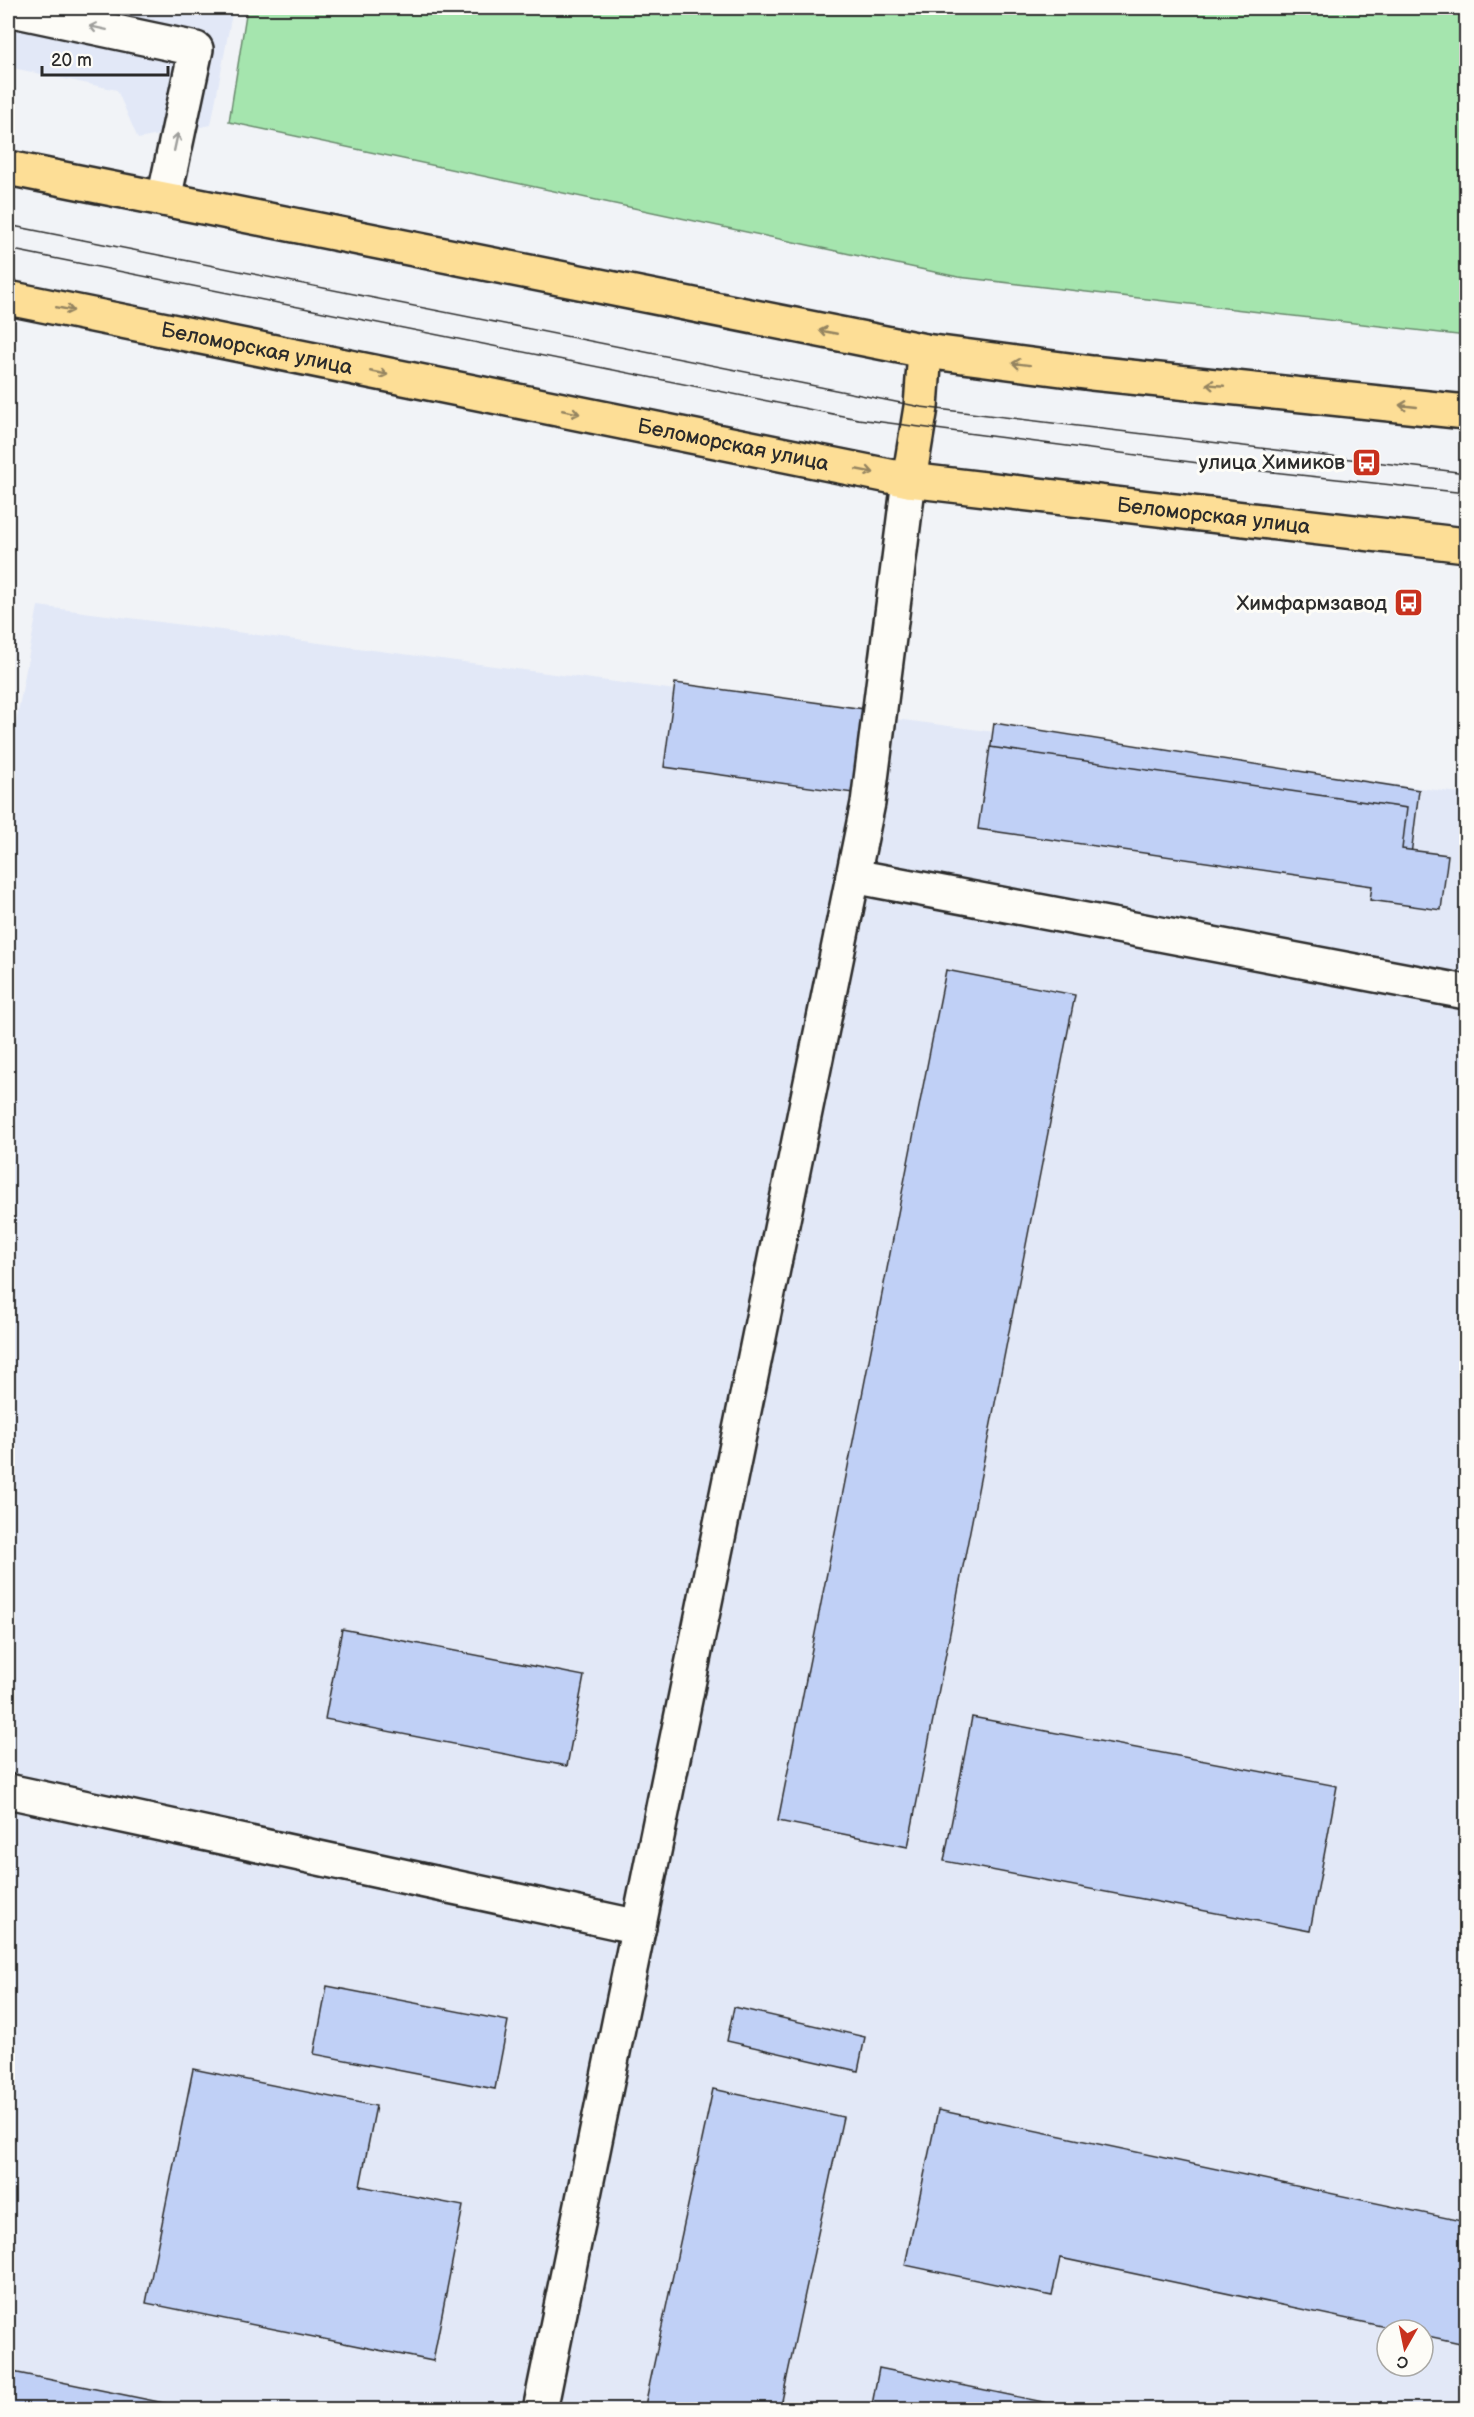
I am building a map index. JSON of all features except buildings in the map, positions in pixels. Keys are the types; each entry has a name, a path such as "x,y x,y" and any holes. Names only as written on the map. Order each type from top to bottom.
{"main road":[{"path":"8,168 925,351 1092,373 1467,412"},
{"name":"Беломорская улица","path":"8,298 909,480 1467,545"},
{"path":"909,480 921,407 925,351"}],"lane":[{"path":"8,9 196,49 164,199"},
{"path":"540,2409 868,803 909,480"},
{"path":"853,876 1467,992"},
{"path":"8,1791 639,1927"}],"shaded area":[{"path":"8,8 233,8 211,125 138,139 117,90 8,67"},
{"path":"38,606 1466,794 1466,2409 8,2410 8,765"}],"green space":[{"path":"247,8 1466,8 1466,336 958,277 229,122"}],"tram line":[{"path":"8,225 921,407 1466,473"},
{"path":"8,249 858,419 1253,470 1466,493"}],"place":[{"name":"улица Химиков","path":"1366,462"},
{"name":"Химфармзавод","path":"1408,603"}]}
